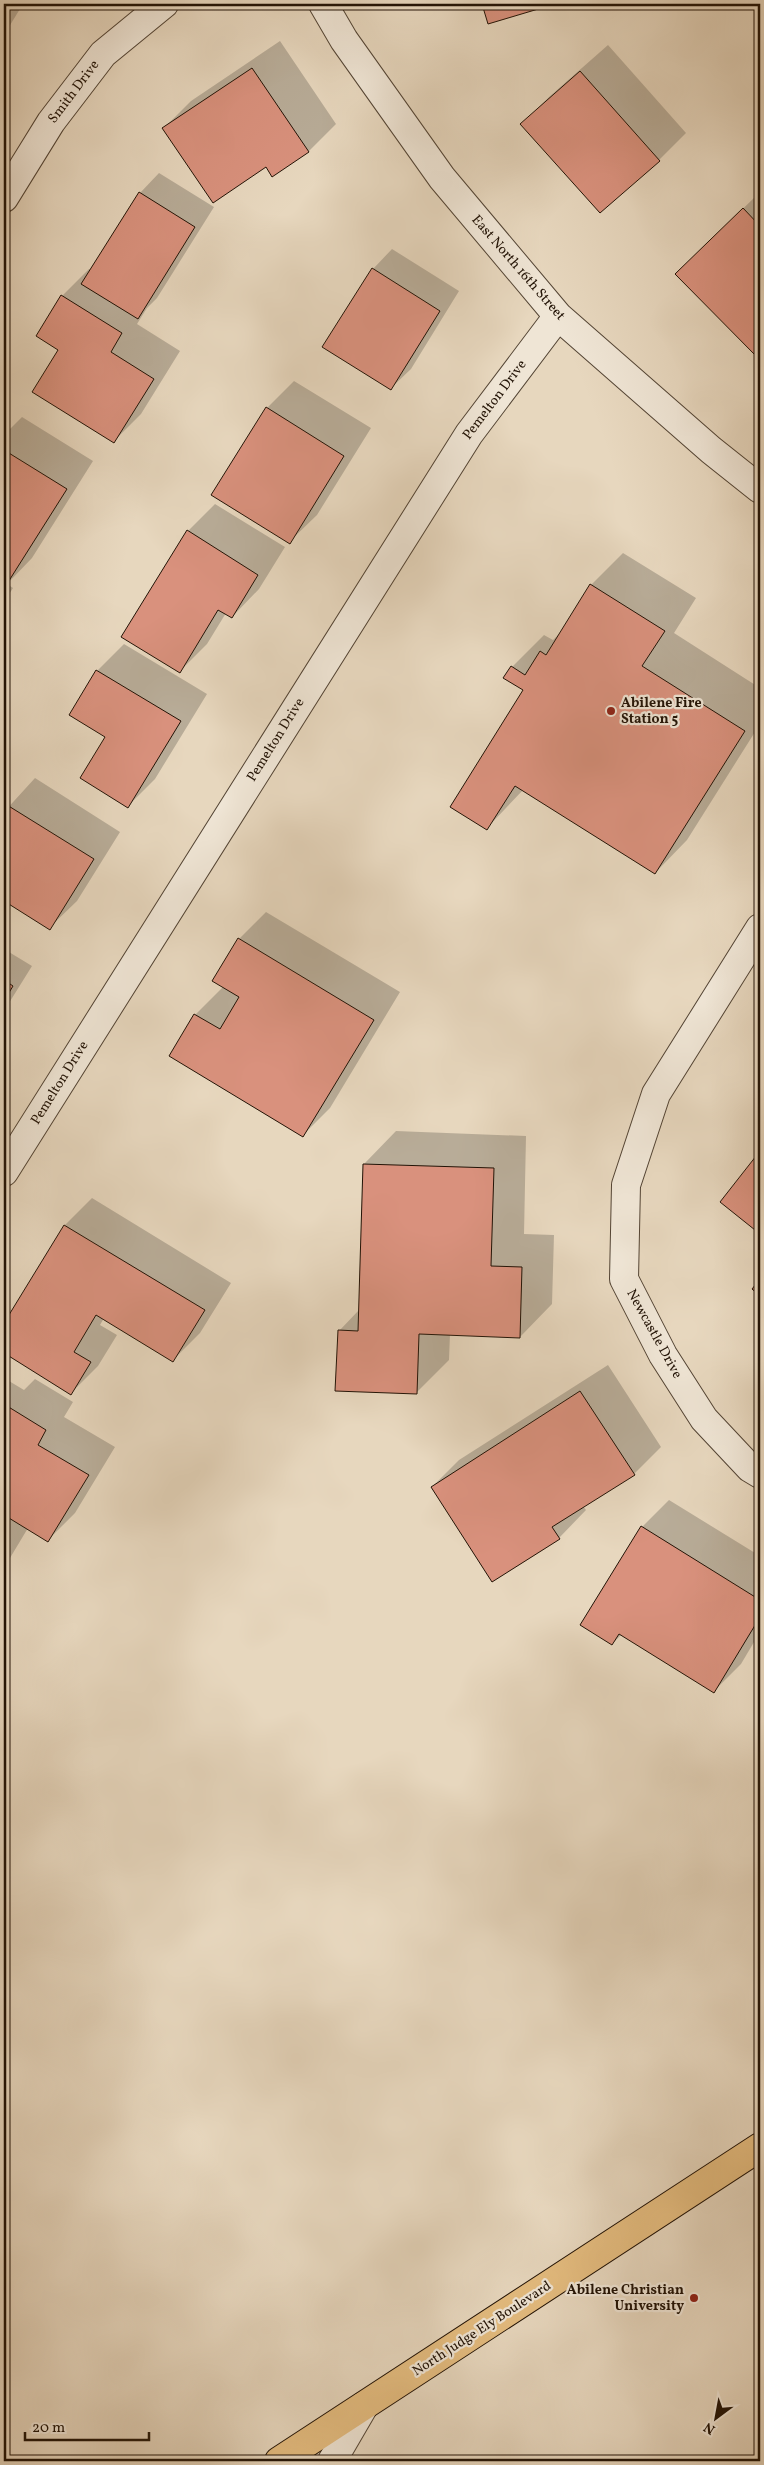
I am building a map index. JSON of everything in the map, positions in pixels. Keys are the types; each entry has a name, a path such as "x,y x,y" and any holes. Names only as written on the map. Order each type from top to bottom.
{"main road":[{"name":"North Judge Ely Boulevard","path":"279,2461 760,2147"}],"street":[{"name":"Smith Drive","path":"4,198 51,122 103,54 164,4"},
{"name":"East North 16th Street","path":"323,4 344,40 442,178 558,316 712,450 760,489"},
{"name":"Pemelton Drive","path":"4,1172 469,434 558,316"},
{"name":"Newcastle Drive","path":"760,928 656,1094 626,1185 624,1279 663,1356 704,1419 750,1468 760,1474"},
{"path":"332,2461 364,2406"}],"building":[{"path":"4,4 13,4 4,19"},
{"path":"482,4 555,4 488,24"},
{"path":"252,68 309,152 272,177 266,167 213,203 162,128"},
{"path":"580,71 660,161 600,213 520,124"},
{"path":"139,192 195,227 138,319 81,284"},
{"path":"743,208 760,226 760,352 756,356 675,274"},
{"path":"372,268 440,311 391,390 322,347"},
{"path":"61,295 122,333 111,352 154,379 114,443 32,392 58,350 36,336"},
{"path":"266,407 344,456 290,544 211,495"},
{"path":"4,450 67,489 5,587 4,586"},
{"path":"187,530 258,575 232,618 218,610 180,673 121,637"},
{"name":"Abilene Fire Station 5","path":"590,584 665,631 642,666 745,731 655,874 515,786 487,830 450,807 523,690 503,678 511,666 525,675 540,651 546,655"},
{"path":"96,670 181,721 128,808 80,778 105,737 69,715"},
{"path":"7,805 94,859 50,930 4,901 4,810"},
{"path":"238,938 374,1020 303,1137 169,1056 194,1014 220,1029 239,997 212,981"},
{"path":"4,980 13,986 4,1001"},
{"path":"760,1151 760,1234 720,1202"},
{"path":"363,1164 494,1168 491,1266 522,1267 520,1338 419,1334 417,1394 335,1391 338,1330 358,1331"},
{"path":"64,1225 205,1310 173,1362 96,1315 74,1352 91,1362 71,1395 4,1353 4,1323"},
{"path":"760,1279 760,1296 752,1289"},
{"path":"580,1391 635,1475 552,1527 560,1539 492,1582 431,1487"},
{"path":"7,1406 46,1430 38,1445 89,1475 48,1542 4,1515 4,1411"},
{"path":"641,1526 760,1600 760,1617 714,1693 619,1634 612,1645 580,1625"}],"place":[{"name":"Abilene Fire Station 5","path":"611,711"},
{"name":"Abilene Christian University","path":"694,2298"}]}
